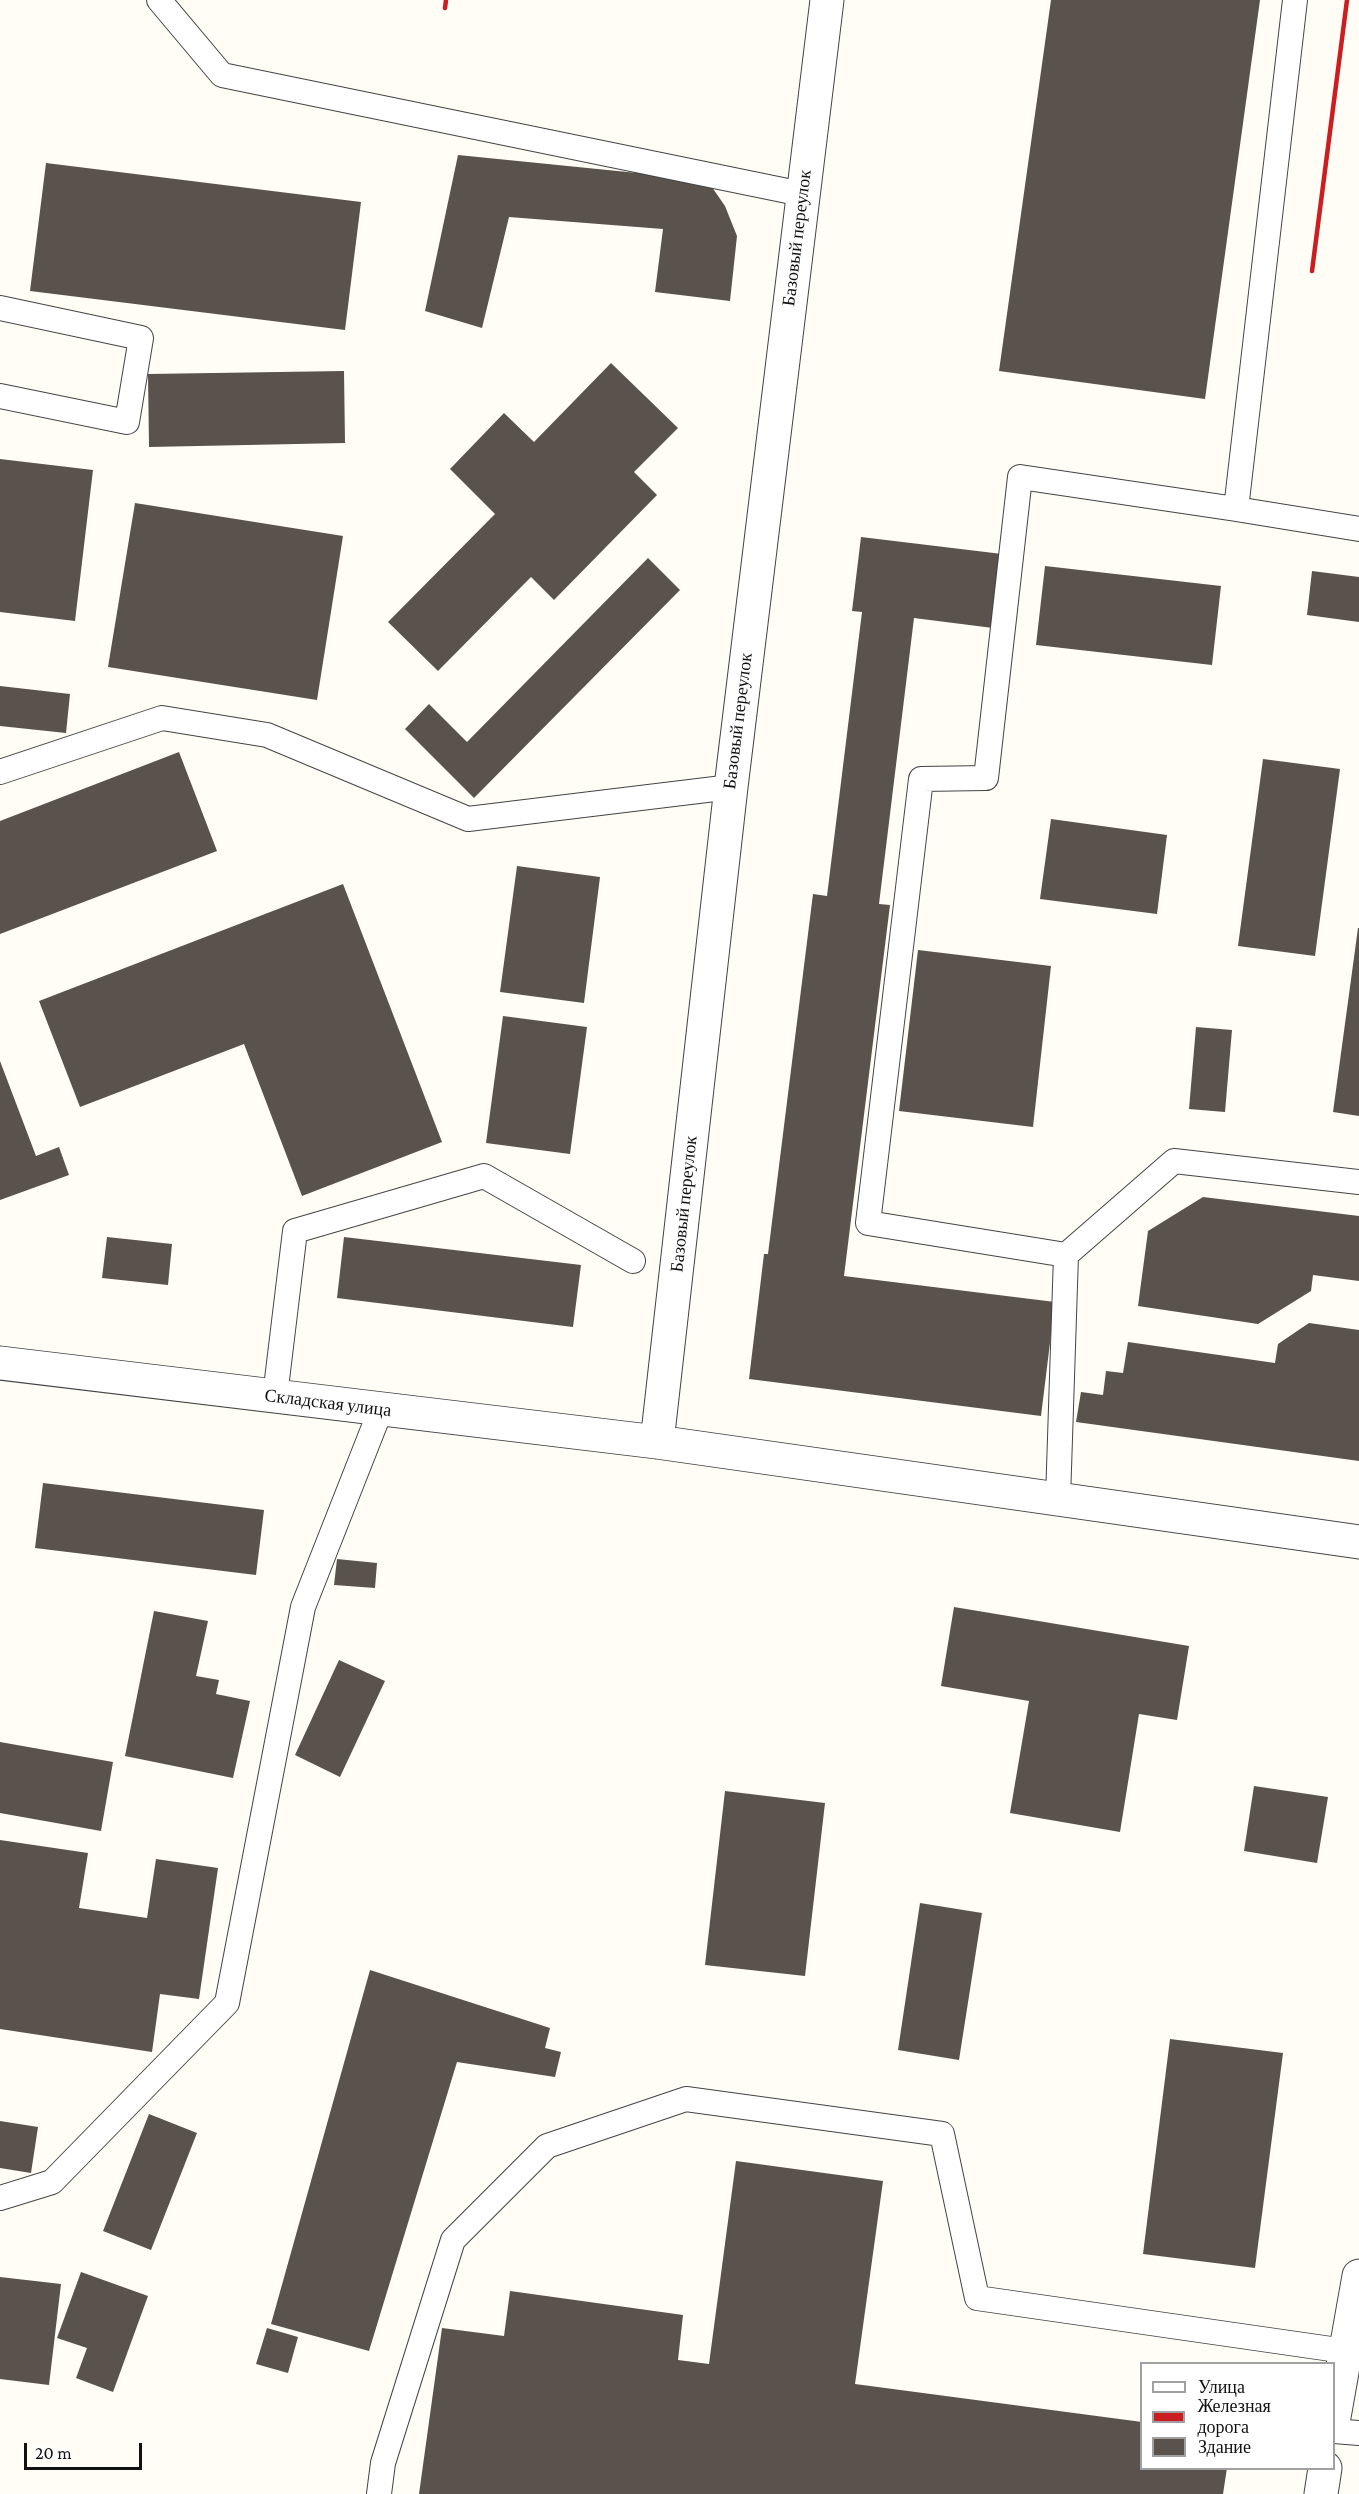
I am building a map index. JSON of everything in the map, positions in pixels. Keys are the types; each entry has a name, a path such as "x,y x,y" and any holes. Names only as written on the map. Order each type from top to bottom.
{"street":[{"name":"Базовый переулок","path":"657,1442 730,787 827,0"},
{"name":"Складская улица","path":"0,1363 657,1442 1359,1542"},
{"path":"1335,2411 1359,2276"},
{"path":"1321,2494 1325,2470"}],"lane":[{"path":"159,0 222,75 802,194"},
{"path":"1236,509 1295,0"},
{"path":"0,308 141,338 127,422 0,396"},
{"path":"1066,1256 868,1223 921,779 986,778 1020,477 1359,529"},
{"path":"0,772 162,718 267,735 468,819 730,787"},
{"path":"1058,1499 1066,1256 1174,1161 1359,1182"},
{"path":"275,1396 295,1231 484,1176 633,1261"},
{"path":"0,2198 52,2182 227,2003 303,1607 381,1409"},
{"path":"379,2494 383,2463 453,2240 547,2146 686,2099 942,2134 977,2298 1345,2351"},
{"path":"1335,2431 1359,2433"}],"building":[{"path":"1051,0 1260,0 1205,399 999,371"},
{"path":"458,155 707,180 725,206 737,236 730,301 655,292 663,229 509,217 482,328 425,311"},
{"path":"46,163 361,202 345,330 30,291"},
{"path":"611,363 678,428 634,472 657,495 554,600 531,577 438,671 388,622 495,514 450,469 504,413 534,442"},
{"path":"344,371 345,443 149,447 148,374"},
{"path":"0,459 93,470 75,621 0,612"},
{"path":"135,503 343,536 317,700 108,667"},
{"path":"861,537 1002,554 993,628 914,618 879,904 890,905 844,1276 1055,1302 1041,1416 749,1379 764,1254 768,1254 813,894 827,896 862,612 852,611"},
{"path":"648,558 680,590 474,798 405,729 429,704 467,742"},
{"path":"1045,566 1221,586 1212,665 1036,645"},
{"path":"1312,571 1359,577 1359,622 1307,615"},
{"path":"0,686 70,694 66,733 0,726"},
{"path":"179,752 217,851 0,934 0,821"},
{"path":"1263,759 1340,769 1315,956 1238,946"},
{"path":"1051,819 1167,835 1157,914 1040,899"},
{"path":"517,866 600,877 584,1003 500,992"},
{"path":"343,884 442,1142 302,1196 244,1044 80,1107 39,1001"},
{"path":"1359,928 1359,1116 1333,1112"},
{"path":"918,950 1051,966 1033,1127 899,1111"},
{"path":"503,1016 587,1027 570,1154 486,1143"},
{"path":"1196,1027 1232,1030 1225,1112 1189,1109"},
{"path":"0,1061 36,1156 59,1147 69,1175 0,1200"},
{"path":"1203,1197 1359,1216 1359,1281 1313,1275 1311,1291 1258,1324 1138,1306 1148,1231"},
{"path":"107,1237 172,1244 168,1285 102,1278"},
{"path":"344,1237 581,1265 573,1327 337,1298"},
{"path":"1309,1323 1359,1330 1359,1461 1076,1422 1081,1392 1103,1395 1106,1371 1123,1373 1128,1342 1275,1363 1278,1344"},
{"path":"43,1483 264,1510 256,1575 35,1548"},
{"path":"337,1559 377,1563 375,1588 334,1585"},
{"path":"954,1607 1189,1646 1177,1720 1139,1714 1120,1832 1010,1813 1029,1701 941,1686"},
{"path":"154,1611 208,1621 196,1676 219,1680 216,1694 250,1701 233,1778 125,1756"},
{"path":"339,1660 385,1681 340,1777 295,1755"},
{"path":"0,1742 113,1762 101,1831 0,1813"},
{"path":"1254,1786 1328,1797 1317,1863 1244,1851"},
{"path":"725,1791 825,1803 805,1976 705,1965"},
{"path":"0,1840 88,1853 79,1908 147,1918 156,1859 218,1868 199,1999 160,1994 152,2052 0,2029"},
{"path":"920,1903 982,1913 959,2060 898,2050"},
{"path":"370,1970 550,2028 545,2048 561,2052 555,2077 457,2062 369,2351 271,2324"},
{"path":"1170,2039 1283,2053 1255,2268 1143,2254"},
{"path":"149,2114 197,2133 151,2250 103,2231"},
{"path":"0,2121 38,2127 31,2173 0,2168"},
{"path":"736,2161 883,2181 855,2384 1140,2422 1140,2470 1227,2470 1223,2494 419,2494 442,2328 504,2336 510,2291 683,2315 678,2360 709,2364"},
{"path":"81,2272 148,2296 113,2392 76,2378 87,2348 57,2338"},
{"path":"0,2277 61,2284 49,2385 0,2379"},
{"path":"267,2328 298,2337 288,2373 256,2364"}],"railway":[{"path":"445,8 446,0"},
{"path":"1312,271 1347,0"}]}
